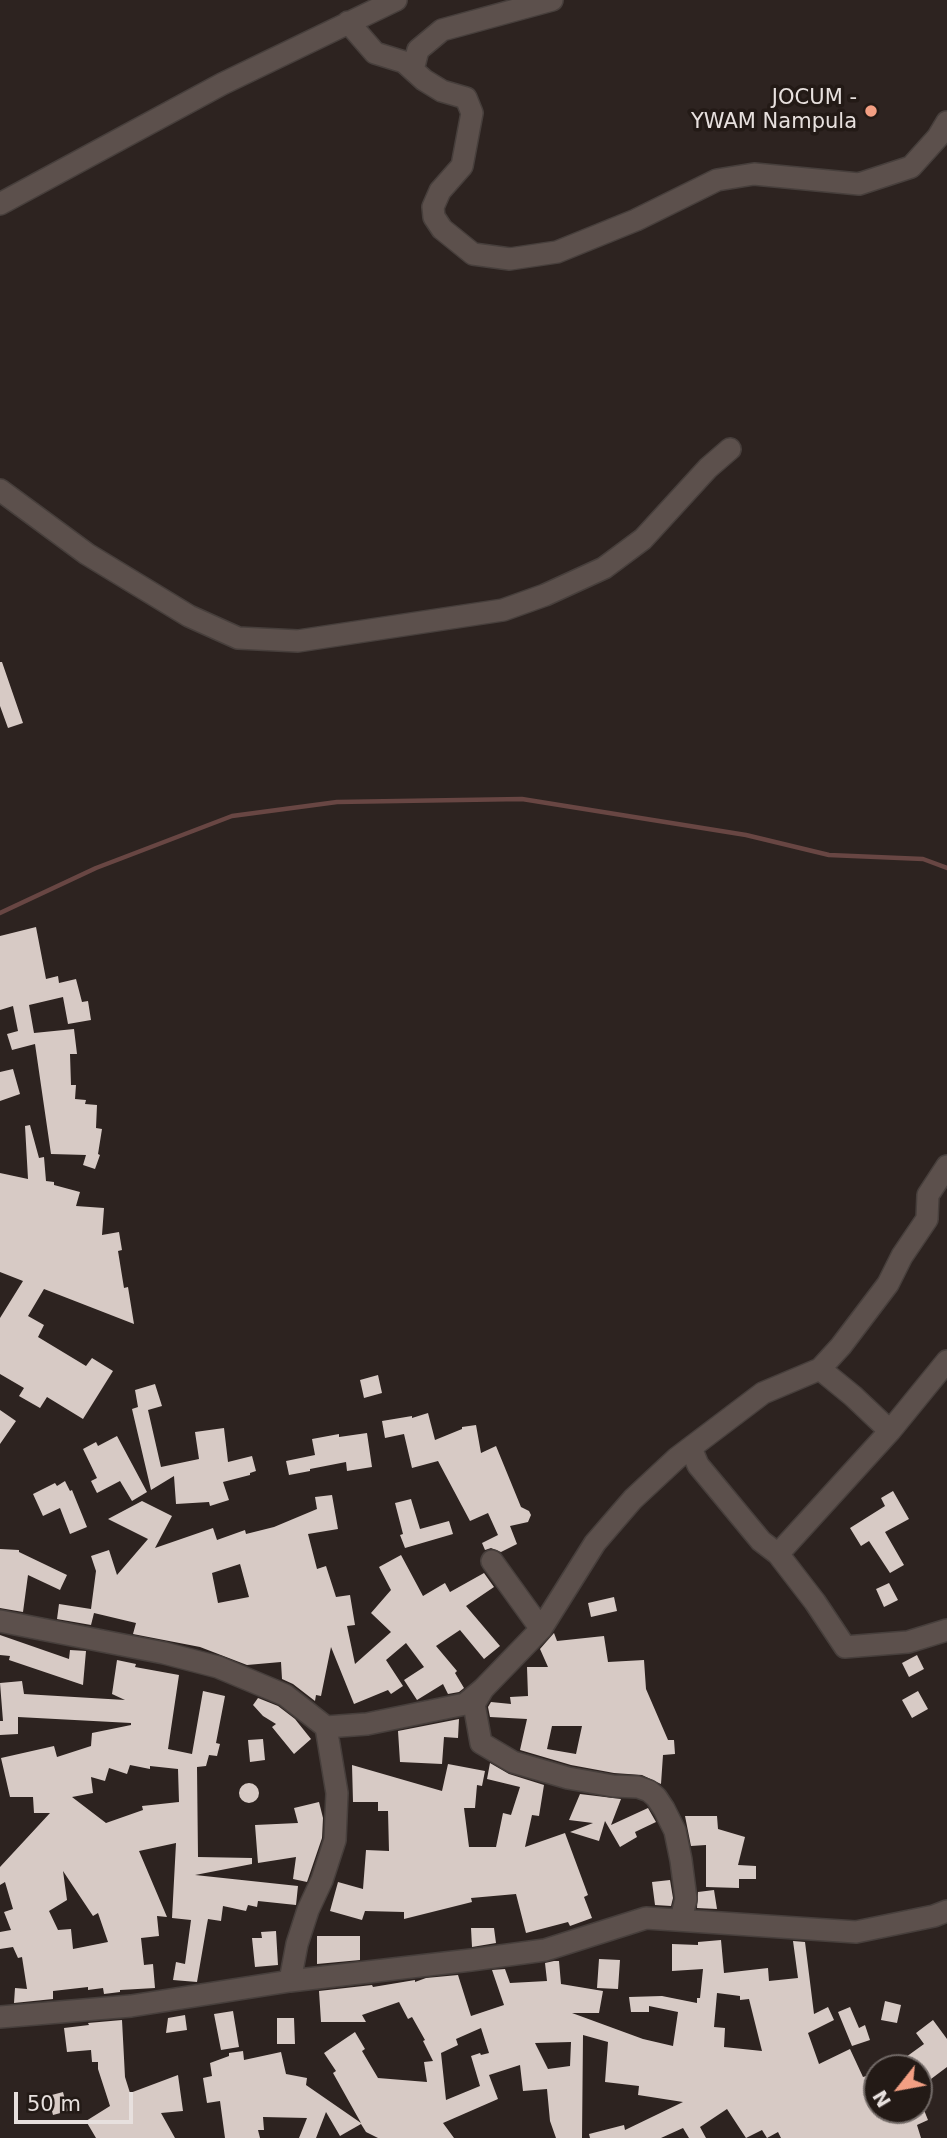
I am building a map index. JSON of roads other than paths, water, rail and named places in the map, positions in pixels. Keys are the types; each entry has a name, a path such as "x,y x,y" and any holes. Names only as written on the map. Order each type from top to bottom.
{"street":[{"path":"0,204 222,84 396,0"},
{"path":"413,70 418,50 442,30 552,0"},
{"path":"348,22 375,53 404,62 424,80 442,91 466,98 472,113 462,166 440,191 433,208 434,217 442,229 472,254 510,259 557,252 636,220 718,180 754,174 859,184 911,167 938,137 947,122"},
{"path":"0,490 87,554 189,616 238,638 298,641 503,610 545,595 604,568 643,540 708,468 730,449"},
{"path":"0,1621 164,1653 218,1667 285,1695 326,1727 367,1724 465,1704 541,1629 595,1543 633,1499 677,1458 763,1394 820,1369 841,1346 888,1284 902,1256 927,1219 928,1195 947,1166"},
{"path":"778,1554 890,1432 947,1361"},
{"path":"820,1369 890,1432"},
{"path":"691,1448 698,1465 761,1541 778,1554 816,1602 845,1647 908,1642 947,1630"},
{"path":"492,1561 541,1629"},
{"path":"483,1689 474,1704 481,1743 513,1762 568,1778 613,1786 638,1787 656,1797 675,1831 681,1860 686,1899 681,1919"},
{"path":"290,1981 297,1944 335,1840 337,1793 326,1727"},
{"path":"0,2017 131,2007 290,1981 545,1950 646,1918 856,1932 947,1911"}],"waterway":[{"path":"0,913 96,868 232,816 337,802 522,799 746,835 829,855 923,859 947,868"}],"place":[{"name":"JOCUM - YWAM Nampula","path":"871,111"}]}
